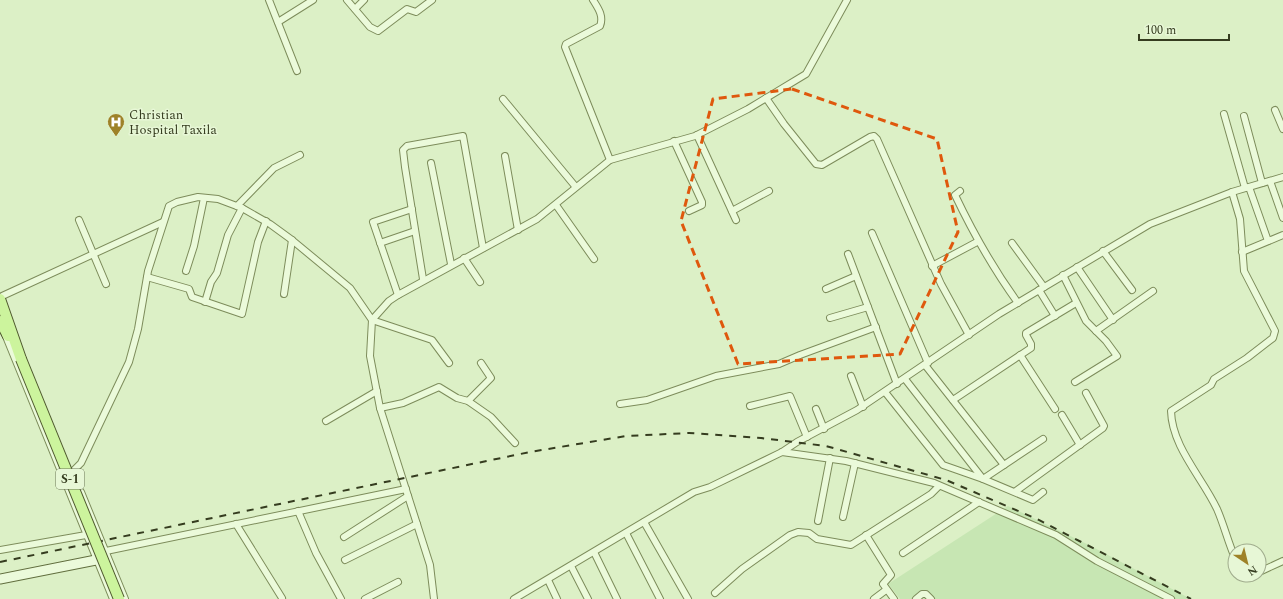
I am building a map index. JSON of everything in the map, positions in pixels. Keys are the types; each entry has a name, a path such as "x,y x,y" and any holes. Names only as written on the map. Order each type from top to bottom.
{"main road":[{"name":"S-1","path":"0,298 2,319 21,359 119,599"}],"street":[{"path":"269,0 297,71"},
{"path":"278,22 313,0"},
{"path":"347,0 370,27 378,31 407,9 416,12 432,0"},
{"path":"354,9 364,0"},
{"path":"593,0 601,14 602,22 600,26 566,44 565,47 610,160"},
{"path":"434,599 430,565 380,408 370,356 372,320 389,301 398,295 451,264 518,230 556,205 575,186 610,160 697,135 766,98 806,74 847,0"},
{"path":"766,98 784,124 816,164 822,165 874,136 932,266 969,335"},
{"path":"503,99 575,186"},
{"path":"1275,110 1283,129"},
{"path":"1224,114 1247,187 1268,241"},
{"path":"1244,116 1262,183"},
{"path":"697,135 736,220"},
{"path":"423,280 403,150 407,146 463,136 483,248"},
{"path":"674,141 702,202 702,205 689,211"},
{"path":"205,302 211,282 217,273 228,235 239,207 274,168 300,155"},
{"path":"505,156 518,230"},
{"path":"431,163 451,264"},
{"path":"518,598 694,492 710,487 782,452 806,437 863,407 1018,303 1150,224 1232,192 1283,177"},
{"path":"1270,181 1283,218"},
{"path":"732,211 769,191"},
{"path":"960,191 955,195 977,242 994,270 1018,303"},
{"path":"1229,543 1216,508 1190,464 1177,437 1171,411 1211,385 1214,379 1247,358 1273,338 1275,334 1275,331 1244,271 1240,219 1232,192"},
{"path":"186,271 194,246 204,198"},
{"path":"72,472 81,462 129,362 138,329 147,277 163,222 169,206 178,202 204,198 218,199 239,207 266,221 292,240 350,288 372,320 432,340 449,363"},
{"path":"556,205 594,259"},
{"path":"398,295 374,221 412,209"},
{"path":"79,220 106,284"},
{"path":"147,277 189,289 192,297 242,314 258,242 266,221"},
{"path":"0,298 163,222"},
{"path":"380,243 415,231"},
{"path":"872,233 927,364 1004,465"},
{"path":"1242,252 1283,235"},
{"path":"284,294 292,240"},
{"path":"932,266 977,242"},
{"path":"1012,243 1042,288 1055,316"},
{"path":"1103,251 1132,290"},
{"path":"848,254 897,384"},
{"path":"464,258 480,282"},
{"path":"1077,267 1112,320"},
{"path":"1063,275 1086,321 1117,356 1075,382"},
{"path":"826,289 856,276"},
{"path":"1096,331 1153,291"},
{"path":"953,400 1031,346 1026,333 1076,303"},
{"path":"830,318 868,307"},
{"path":"2,319 72,472 125,599"},
{"path":"2,319 86,535 113,599"},
{"path":"620,404 647,400 716,376 779,364 876,327"},
{"path":"1020,355 1055,409"},
{"path":"468,401 491,378 481,363"},
{"path":"851,376 863,407"},
{"path":"905,379 983,479"},
{"path":"380,408 403,403 439,387 451,396 468,401 491,417 515,443"},
{"path":"326,421 377,391"},
{"path":"885,392 943,465 1016,491 1033,500 1043,492"},
{"path":"1016,491 1104,426 1086,393"},
{"path":"750,406 790,396 806,437"},
{"path":"816,409 824,428"},
{"path":"1062,415 1080,445"},
{"path":"983,479 1043,439"},
{"path":"782,452 830,458 855,463 939,486 1056,535 1097,561 1171,599"},
{"path":"818,521 830,458"},
{"path":"842,517 855,463"},
{"path":"715,593 742,569 790,535 798,532 809,533 817,539 851,545 931,494 939,486"},
{"path":"106,551 406,489"},
{"path":"344,537 408,496"},
{"path":"903,553 978,502"},
{"path":"298,511 316,553 341,599"},
{"path":"644,522 688,599"},
{"path":"236,524 282,598"},
{"path":"345,560 417,524"},
{"path":"626,533 660,599"},
{"path":"0,550 86,535"},
{"path":"866,535 891,575 883,584 894,599"},
{"path":"594,552 617,599"},
{"path":"0,579 96,560 109,559"},
{"path":"1267,568 1283,560"},
{"path":"571,566 588,599"},
{"path":"548,580 557,599"},
{"path":"365,599 398,582"},
{"path":"874,599 886,590"},
{"path":"916,599 922,594 926,594 931,599"}],"highlighted area":[{"path":"792,89 937,139 958,232 900,354 738,364 681,221 713,99"}],"green space":[{"path":"1008,506 1089,545 1191,599 900,599 888,584"}],"railway":[{"path":"0,562 530,452 626,436 689,433 761,438 826,446 946,480 1037,519 1191,599"}],"place":[{"name":"Christian Hospital Taxila","path":"116,137"}]}
